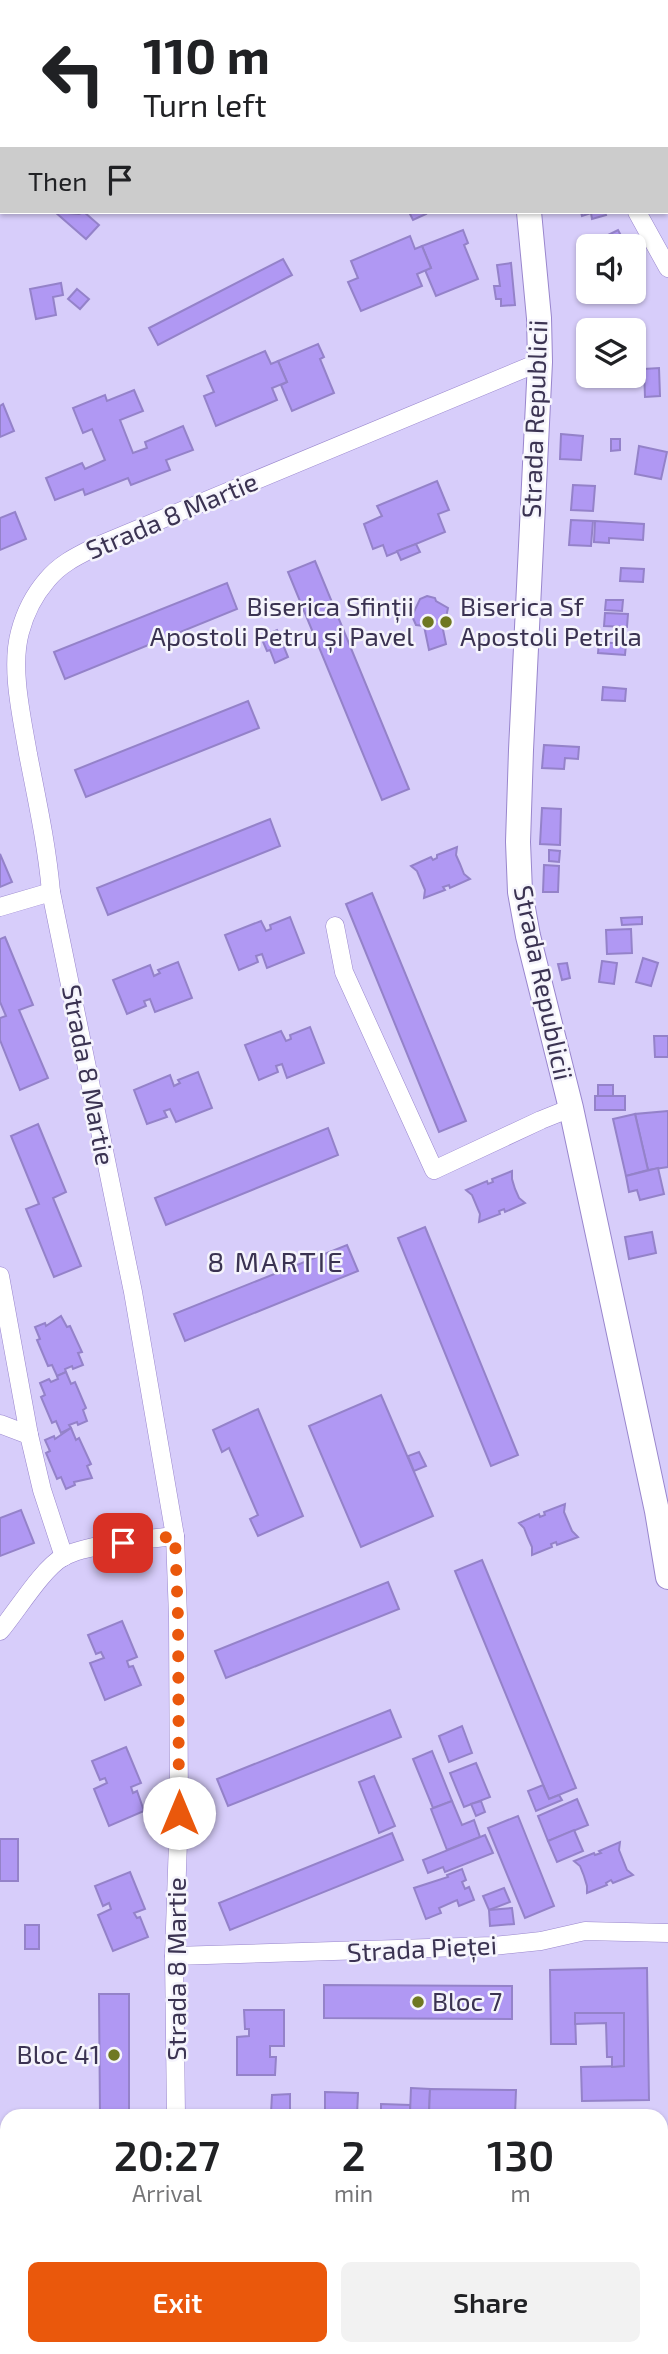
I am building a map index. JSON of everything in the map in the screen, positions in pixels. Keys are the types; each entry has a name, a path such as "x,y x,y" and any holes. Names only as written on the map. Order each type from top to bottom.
{"main road":[{"name":"Strada Republicii","path":"526,214 539,318 540,362 518,842 520,892 528,936 571,1108 657,1511 668,1577"}],"street":[{"path":"638,214 668,268"},
{"name":"Strada 8 Martie","path":"176,2109 174,1956 179,1813 175,1536 133,1292 51,892 48,860 19,706 16,660 19,633 30,603 47,579 64,563 95,547 540,362"},
{"path":"0,907 51,892"},
{"path":"335,926 344,972 434,1170 541,1119 571,1108"},
{"path":"0,1276 29,1435 42,1490 64,1557"},
{"path":"0,1424 29,1435"},
{"path":"0,1631 47,1570 64,1557 142,1539 175,1536"},
{"name":"Strada Pieței","path":"174,1956 493,1946 541,1941 585,1931 668,1933"}],"building":[{"path":"57,214 86,214 99,225 86,239"},
{"path":"410,214 426,214 413,220"},
{"path":"591,214 606,215 592,219"},
{"path":"463,230 468,243 464,245 478,279 436,296 425,270 431,268 422,246"},
{"path":"410,236 415,249 422,246 431,268 417,274 422,286 361,311 348,282 358,278 351,261"},
{"path":"283,259 292,275 158,345 149,328"},
{"path":"511,263 515,305 501,306 501,299 496,299 494,286 500,286 497,265"},
{"path":"61,283 63,295 53,297 56,315 36,319 30,289"},
{"path":"77,289 89,299 80,309 68,299"},
{"path":"318,344 324,357 320,359 334,393 292,411 281,385 287,382 278,361"},
{"path":"265,351 271,364 278,361 287,382 272,388 277,400 216,426 204,396 214,392 207,376"},
{"path":"659,368 660,396 645,397 646,369"},
{"path":"134,390 143,411 120,420 133,453 147,448 145,442 183,426 193,450 166,460 170,470 131,485 128,478 85,495 83,489 55,500 46,478 82,463 85,469 105,460 92,429 83,433 73,408 105,395 107,401"},
{"path":"3,404 14,431 0,437 0,406"},
{"path":"561,434 583,436 581,460 560,459"},
{"path":"611,439 620,439 620,450 611,451"},
{"path":"639,446 667,452 661,479 635,474"},
{"path":"437,481 449,510 438,514 445,532 387,556 383,545 373,549 364,524 382,516 377,506"},
{"path":"573,485 595,486 593,511 571,510"},
{"path":"15,512 26,539 0,550 0,518"},
{"path":"571,520 593,521 591,546 569,545"},
{"path":"595,521 644,524 643,540 609,538 609,543 594,542"},
{"path":"416,544 420,552 401,560 397,551"},
{"path":"315,561 409,789 382,800 288,572"},
{"path":"621,568 644,569 643,582 620,581"},
{"path":"227,583 237,609 65,679 54,652"},
{"name":"Biserica Sfinții Apostoli Petru și Pavel","path":"427,596 435,598 448,608 446,617 441,620 446,644 429,650 424,626 416,625 412,616 420,599"},
{"path":"606,600 623,600 622,611 605,610"},
{"path":"605,613 628,614 627,627 604,626"},
{"path":"277,630 288,657 275,663 261,637"},
{"path":"599,642 626,644 625,655 598,653"},
{"path":"603,687 626,689 625,701 602,700"},
{"path":"248,701 259,728 86,797 75,770"},
{"path":"544,745 579,747 578,759 565,758 564,769 542,768"},
{"path":"542,808 561,809 560,845 540,844"},
{"path":"270,819 280,846 108,915 97,888"},
{"path":"457,847 456,855 464,874 470,879 450,888 449,885 443,887 445,890 424,898 425,890 417,871 411,866 431,857 433,860 437,855"},
{"path":"549,850 560,851 559,862 549,861"},
{"path":"0,854 12,882 0,887"},
{"path":"544,865 559,866 558,892 543,892"},
{"path":"372,893 466,1121 439,1132 346,904"},
{"path":"290,917 304,953 267,968 262,954 256,956 258,962 239,970 225,935 261,921 266,931 271,929 270,925"},
{"path":"642,917 642,924 622,925 621,918"},
{"path":"631,929 632,953 607,954 606,930"},
{"path":"5,937 33,1005 19,1010 48,1078 20,1090 0,1040 0,1018 6,1016 0,1002 0,939"},
{"path":"643,958 658,963 651,986 636,982"},
{"path":"602,961 617,963 614,984 599,982"},
{"path":"178,962 192,998 155,1012 150,999 144,1001 146,1006 127,1014 113,980 150,965 154,976 160,973 158,970"},
{"path":"567,963 570,978 562,980 558,964"},
{"path":"310,1027 324,1063 287,1078 282,1064 276,1066 278,1072 259,1080 245,1045 281,1031 286,1041 291,1039 290,1035"},
{"path":"654,1036 668,1036 668,1057 655,1057"},
{"path":"198,1072 212,1108 176,1122 170,1109 164,1111 167,1117 147,1124 134,1090 170,1075 174,1086 180,1083 178,1080"},
{"path":"598,1085 613,1085 613,1096 598,1096"},
{"path":"595,1096 625,1096 625,1110 595,1110"},
{"path":"668,1111 668,1167 648,1170 635,1114"},
{"path":"635,1114 648,1170 626,1176 613,1119"},
{"path":"38,1124 66,1192 53,1198 81,1266 54,1277 26,1209 39,1204 11,1136"},
{"path":"328,1128 338,1155 166,1225 155,1198"},
{"path":"658,1168 664,1194 640,1200 637,1190 629,1192 626,1176"},
{"path":"512,1171 515,1189 525,1203 505,1212 504,1209 499,1211 500,1214 479,1222 480,1214 472,1195 466,1190 487,1181 488,1184 493,1182 492,1179"},
{"path":"425,1227 518,1455 491,1466 398,1238"},
{"path":"652,1232 656,1253 629,1259 625,1237"},
{"path":"347,1245 358,1271 185,1341 174,1314"},
{"path":"61,1316 67,1327 70,1326 82,1352 78,1353 83,1365 73,1369 72,1366 57,1376 52,1365 48,1366 37,1340 40,1339 35,1327 45,1323 46,1326"},
{"path":"66,1372 71,1384 75,1382 86,1408 83,1410 87,1421 69,1425 71,1428 61,1433 56,1421 52,1423 41,1397 45,1395 40,1383 49,1379 51,1382"},
{"path":"381,1395 433,1516 361,1547 309,1426"},
{"path":"258,1409 303,1516 258,1536 250,1519 258,1515 229,1448 222,1452 213,1430"},
{"path":"71,1428 76,1440 79,1438 91,1464 87,1466 92,1478 74,1482 75,1485 66,1489 61,1477 57,1479 46,1453 50,1451 45,1440 54,1436 55,1439"},
{"path":"419,1452 426,1466 414,1471 408,1456"},
{"path":"565,1504 564,1512 572,1531 578,1537 557,1545 556,1542 551,1544 552,1547 532,1555 532,1547 519,1523 539,1514 540,1517 545,1515 544,1512"},
{"path":"21,1510 34,1543 0,1556 0,1518"},
{"path":"482,1560 576,1788 549,1799 455,1571"},
{"path":"388,1582 399,1609 226,1678 215,1651"},
{"path":"122,1621 137,1657 127,1661 129,1667 133,1666 141,1685 105,1700 90,1663 104,1658 101,1652 96,1654 88,1635"},
{"path":"390,1710 401,1737 228,1806 217,1779"},
{"path":"462,1726 472,1753 449,1762 439,1736"},
{"path":"126,1747 141,1783 131,1787 133,1793 137,1791 144,1811 109,1826 94,1789 107,1783 105,1778 100,1780 92,1761"},
{"path":"432,1751 452,1801 433,1808 413,1759"},
{"path":"476,1763 490,1797 464,1807 450,1773"},
{"path":"374,1776 395,1826 379,1833 359,1782"},
{"path":"543,1785 549,1799 559,1795 562,1800 536,1811 528,1791"},
{"path":"577,1799 588,1825 548,1841 538,1816"},
{"path":"452,1801 462,1825 474,1820 480,1837 447,1850 431,1809"},
{"path":"481,1801 485,1812 476,1816 471,1804"},
{"path":"518,1816 554,1906 525,1918 488,1828"},
{"path":"574,1830 583,1851 557,1862 548,1841"},
{"path":"392,1833 403,1860 230,1930 219,1903"},
{"path":"485,1835 493,1853 445,1872 443,1867 428,1873 423,1860"},
{"path":"0,1839 18,1839 18,1881 0,1881"},
{"path":"620,1842 619,1850 627,1870 633,1875 613,1883 611,1880 607,1885 587,1893 580,1866 574,1861 601,1853 599,1851"},
{"path":"462,1869 466,1880 462,1882 465,1889 469,1887 474,1900 459,1906 457,1900 439,1908 441,1913 426,1919 414,1888 448,1877 447,1875"},
{"path":"130,1872 145,1909 134,1913 137,1918 140,1917 148,1937 113,1951 98,1915 111,1909 109,1903 103,1906 95,1886"},
{"path":"504,1888 510,1902 489,1910 483,1896"},
{"path":"512,1908 514,1924 490,1926 489,1910"},
{"path":"25,1925 39,1925 39,1949 25,1949"},
{"path":"647,1968 649,2100 582,2101 581,2067 624,2066 624,2013 575,2013 576,2044 551,2044 550,1970"},
{"name":"Bloc 7","path":"324,1985 512,1986 512,2019 324,2018"},
{"name":"Bloc 41","path":"99,1994 129,1994 129,2109 100,2109"},
{"path":"244,2010 284,2010 284,2046 270,2046 270,2057 276,2057 275,2075 237,2075 237,2037 249,2036 249,2029 245,2029"},
{"path":"575,2013 624,2013 624,2066 612,2067 612,2057 607,2057 606,2023 575,2024"},
{"path":"411,2088 430,2089 429,2109 410,2109"},
{"path":"430,2089 516,2090 515,2109 429,2109"},
{"path":"325,2092 358,2093 357,2109 325,2109"},
{"path":"290,2094 290,2109 271,2109 272,2095"},
{"path":"381,2104 410,2105 410,2109 381,2109"}],"place":[{"name":"Biserica Sfinții Apostoli Petru și Pavel","path":"428,622"},
{"name":"Biserica Sf Apostoli Petrila","path":"446,622"},
{"name":"Bloc 7","path":"418,2002"},
{"name":"Bloc 41","path":"114,2055"}],"district":[{"name":"8 MARTIE","path":"276,1262"}],"route":[{"path":"123,1543 175,1536 179,1813"}]}
